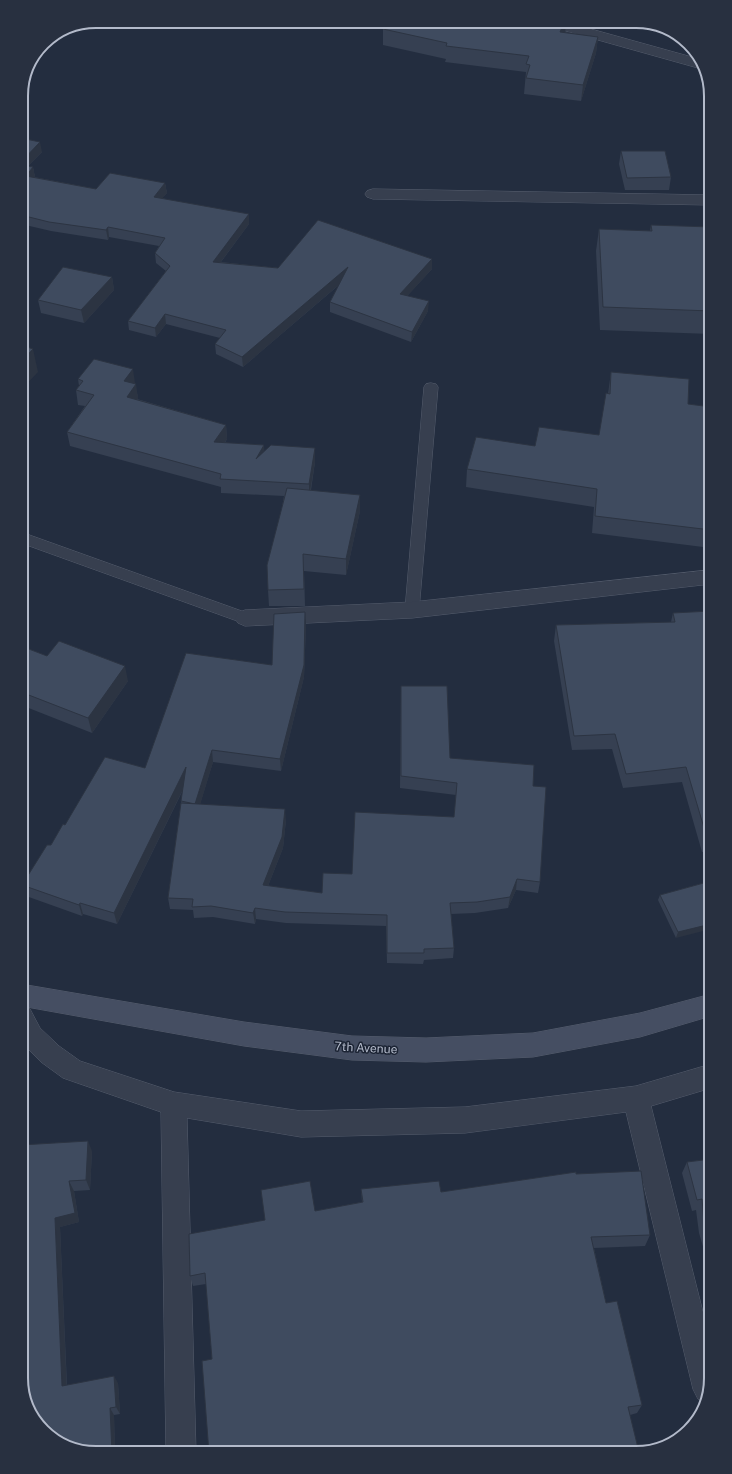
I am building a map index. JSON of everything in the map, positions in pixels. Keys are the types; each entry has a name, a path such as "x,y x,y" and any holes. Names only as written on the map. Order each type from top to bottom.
{"main road":[{"name":"7th Avenue","path":"28,996 244,1034 352,1048 426,1050 533,1045 640,1025 704,1007"}],"street":[{"path":"572,28 695,62"},
{"path":"373,194 704,200"},
{"path":"245,618 412,610 704,578"},
{"path":"28,1030 31,1036 50,1054 72,1070 174,1104 301,1124 465,1120 636,1098 704,1078"},
{"path":"636,1098 640,1122 704,1373"},
{"path":"174,1104 181,1446"}],"lane":[{"path":"412,610 431,387"},
{"path":"28,540 245,618"}],"building":[{"path":"562,28 560,32 598,37 583,85 526,78 530,65 526,64 529,56 446,46 447,43 383,29"},
{"path":"28,139 40,142 28,155"},
{"path":"621,151 665,151 671,177 627,178"},
{"path":"28,166 33,167 28,173"},
{"path":"110,173 165,183 154,197 249,214 213,262 278,268 318,220 432,259 400,294 429,301 412,332 330,302 348,267 242,357 215,344 226,330 165,314 155,328 128,321 170,266 155,253 165,238 108,227 106,230 49,222 28,217 28,176 96,189"},
{"path":"651,225 704,227 704,311 603,307 599,229 652,231"},
{"path":"63,267 112,277 81,310 38,300"},
{"path":"28,347 33,349 28,354"},
{"path":"94,359 133,369 124,381 136,384 127,397 226,425 214,442 264,445 256,459 271,445 315,448 309,484 220,479 221,474 67,432 94,395 76,390 83,381 78,379"},
{"path":"611,372 689,379 688,404 704,406 704,529 595,516 597,489 467,469 476,437 535,446 539,427 599,435 606,393 610,394"},
{"path":"287,488 360,495 346,559 303,554 304,589 268,590 267,565"},
{"path":"704,611 704,828 686,767 626,774 615,734 574,736 556,625 675,622 673,613"},
{"path":"305,612 304,665 280,759 212,750 195,804 181,801 186,767 114,913 80,903 79,905 28,887 28,875 47,845 51,845 63,824 65,825 105,757 145,768 186,653 272,665 274,614"},
{"path":"59,641 125,666 88,718 28,695 28,649 47,656"},
{"path":"401,686 447,686 450,758 534,765 533,786 546,787 540,882 517,879 510,897 477,902 450,903 454,948 424,949 424,953 387,953 387,915 285,912 255,908 253,913 211,906 192,907 193,899 168,898 181,803 285,809 282,837 263,885 322,893 323,873 352,874 355,812 454,817 457,783 401,776"},
{"path":"704,883 704,926 678,932 660,895"},
{"path":"88,1141 86,1180 69,1181 75,1213 55,1218 62,1386 114,1376 116,1407 110,1408 112,1446 82,1445 54,1432 42,1420 37,1412 29,1392 28,1145"},
{"path":"704,1160 704,1223 702,1199 697,1200 687,1162"},
{"path":"641,1171 650,1235 591,1237 606,1303 617,1301 642,1405 628,1407 638,1446 208,1446 202,1361 212,1359 205,1273 190,1276 189,1234 265,1220 261,1190 310,1181 315,1211 363,1202 361,1189 439,1181 441,1192 576,1172 576,1174"}]}
